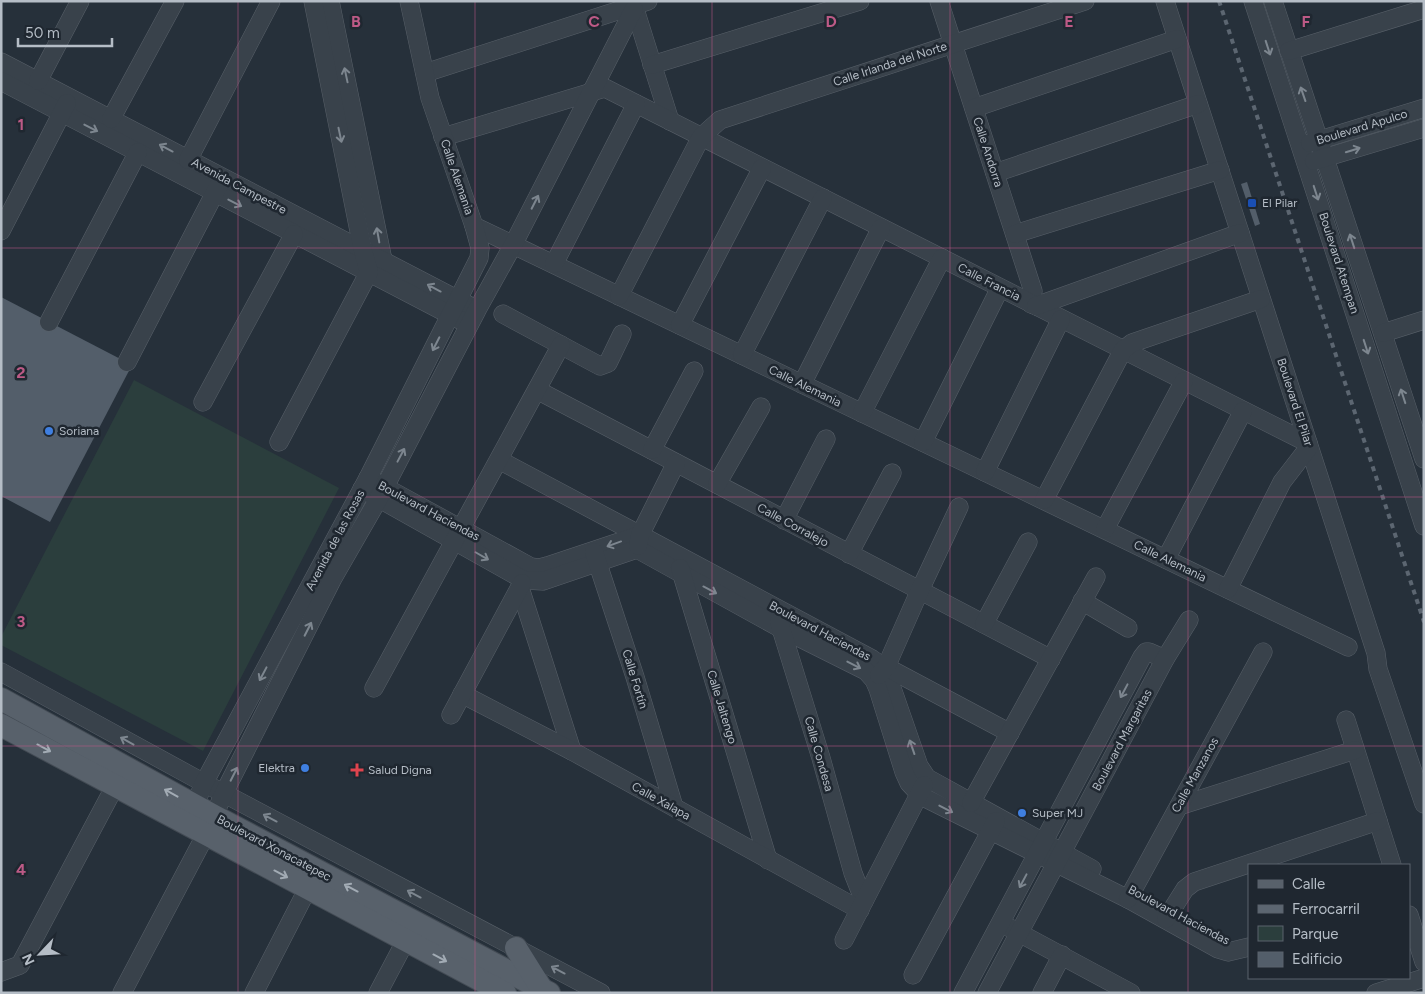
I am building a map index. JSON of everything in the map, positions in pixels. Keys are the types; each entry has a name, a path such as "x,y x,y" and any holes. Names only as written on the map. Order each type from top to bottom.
{"main road":[{"path":"1,682 7,702"},
{"name":"Boulevard Xonacatepec","path":"7,702 308,888 505,993"},
{"name":"Boulevard Xonacatepec","path":"1,726 114,786 200,820 545,991"},
{"path":"516,948 545,991"}],"street":[{"path":"38,81 80,1"},
{"path":"112,119 175,1"},
{"path":"188,160 271,1"},
{"path":"279,442 369,272 313,1"},
{"path":"330,1 388,282"},
{"path":"652,65 860,1"},
{"name":"Calle Andorra","path":"939,1 1033,291 1034,305"},
{"name":"Calle Irlanda del Norte","path":"701,137 720,120 1085,1"},
{"name":"Boulevard El Pilar","path":"1165,1 1376,653 1378,669 1424,804"},
{"name":"Boulevard Atempan","path":"1253,1 1424,526"},
{"name":"Boulevard Atempan","path":"1273,1 1383,333 1418,417 1424,459"},
{"name":"Calle Alemania","path":"412,2 430,98 474,226 1348,647"},
{"path":"425,73 637,4 652,65 670,121"},
{"name":"Avenida de las Rosas","path":"200,820 224,793 334,578 514,245 637,4"},
{"path":"1289,51 1424,9"},
{"path":"974,108 1177,39"},
{"name":"Avenida Campestre","path":"1,62 38,81 66,105 138,152 219,185 363,250 454,308"},
{"name":"Avenida Campestre","path":"1,81 66,105 112,119 188,160 219,185 294,234 388,282 454,308 474,318"},
{"name":"Calle Francia","path":"593,92 605,88 1308,445"},
{"path":"443,137 593,92"},
{"path":"554,264 636,104"},
{"path":"994,172 1198,104"},
{"path":"1,231 66,105"},
{"name":"Boulevard Apulco","path":"1301,146 1424,108"},
{"name":"Boulevard Apulco","path":"1306,164 1424,128"},
{"path":"619,296 701,137"},
{"path":"50,322 138,152"},
{"path":"680,325 762,168"},
{"path":"1014,234 1220,170"},
{"path":"127,362 219,185"},
{"path":"353,197 371,195"},
{"path":"742,355 823,198"},
{"name":"Avenida de las Rosas","path":"200,820 204,783 365,483 479,258 480,248 474,226"},
{"path":"802,384 881,228"},
{"path":"1034,305 1240,233"},
{"path":"203,402 294,234"},
{"path":"862,413 942,258"},
{"path":"923,442 1000,288"},
{"path":"1044,500 1123,350 1132,343 1261,299"},
{"path":"503,314 600,366 608,363 622,334"},
{"path":"985,472 1061,319"},
{"path":"1383,333 1424,320"},
{"path":"374,688 561,345"},
{"path":"652,450 694,371"},
{"path":"1105,530 1184,381"},
{"name":"Calle Corralejo","path":"537,390 1051,658"},
{"path":"717,484 761,407"},
{"path":"1166,559 1243,411"},
{"path":"1392,426 1418,417"},
{"path":"784,520 826,440"},
{"path":"1228,589 1282,482 1308,445"},
{"path":"499,460 638,542"},
{"path":"451,714 525,578 539,568 596,557 638,542 676,463"},
{"path":"849,554 892,473"},
{"name":"Boulevard Haciendas","path":"365,483 458,534 525,578"},
{"path":"844,940 927,778 919,766 882,672 960,508"},
{"name":"Boulevard Haciendas","path":"638,542 676,554 872,659 882,672 904,772 909,783 919,794 995,825 1168,915 1246,948"},
{"name":"Boulevard Haciendas","path":"638,542 682,574 780,628 866,671 882,672"},
{"path":"984,624 1028,542"},
{"name":"Calle Jaltengo","path":"676,554 768,860"},
{"name":"Calle Fortín","path":"596,557 674,807"},
{"path":"971,803 1096,577"},
{"path":"525,578 572,751"},
{"path":"1082,601 1128,628"},
{"name":"Calle Condesa","path":"776,607 780,628 821,758 862,905"},
{"name":"Boulevard Margaritas","path":"987,993 1165,660 1189,620"},
{"name":"Boulevard Margaritas","path":"963,993 1142,656 1149,652 1165,660"},
{"name":"Calle Manzanos","path":"1130,895 1263,652"},
{"path":"1,672 204,783 601,993"},
{"path":"882,672 1010,733"},
{"name":"Calle Xalapa","path":"462,694 572,751 768,860 862,905"},
{"path":"1346,720 1392,864"},
{"path":"1179,806 1356,750"},
{"name":"Boulevard Haciendas","path":"927,778 971,803 995,825"},
{"path":"1,972 20,965 114,786"},
{"path":"122,993 200,820"},
{"path":"1248,864 1378,821"},
{"path":"913,975 995,825"},
{"path":"1168,915 1184,889 1194,882 1248,864"},
{"path":"254,993 308,888"},
{"path":"1410,919 1424,962"},
{"path":"998,927 1059,959 1131,993"},
{"path":"378,993 406,940"},
{"path":"1042,993 1059,959"},
{"path":"1059,959 1113,993"},
{"path":"1376,993 1395,990 1424,978"}],"green space":[{"path":"134,380 339,488 203,751 1,645 1,637"}],"building":[{"path":"1247,182 1260,224 1255,226 1241,184"},
{"name":"Soriana","path":"1,297 132,365 50,522 1,496"}],"railway":[{"path":"1219,1 1424,622"}],"place":[{"name":"El Pilar","path":"1252,203"},
{"name":"Soriana","path":"49,431"},
{"name":"Elektra","path":"305,768"},
{"name":"Salud Digna","path":"357,770"},
{"name":"Super MJ","path":"1022,813"}]}
